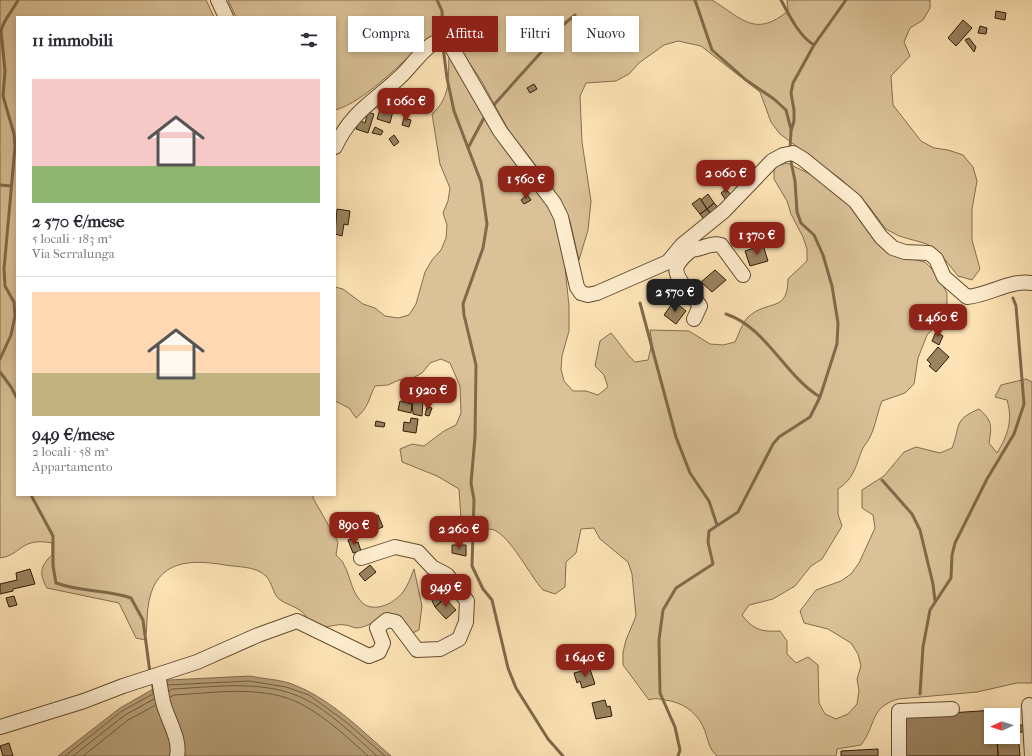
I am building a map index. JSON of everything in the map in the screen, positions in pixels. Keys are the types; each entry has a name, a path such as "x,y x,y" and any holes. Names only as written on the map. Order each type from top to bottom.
{"street":[{"path":"218,0 226,16"},
{"path":"336,145 351,120 402,75 431,45 441,42 451,46 500,131 554,203 562,217 573,272 577,287 582,293 588,295 598,293 668,262 689,245 772,162 783,155 793,153 803,159 855,201 881,237 893,248 905,252 929,254 936,259 944,277 967,297 979,296 1009,284 1022,281 1032,283"},
{"path":"689,245 696,250 716,244 721,246 744,275"},
{"path":"689,245 677,265 676,273 686,290 700,306 694,319"},
{"path":"0,727 84,701 158,674 197,662 258,635 297,621 370,656 379,652 383,643 377,628 387,620 396,622 417,650 440,649 459,639 466,622 467,601 447,575 432,568 418,552 395,547 361,558"},
{"path":"158,674 163,702 176,740 178,751 177,756"},
{"path":"1029,704 1032,756"},
{"path":"899,756 899,712 952,709"}],"shaded area":[{"path":"0,0 206,0 214,16 16,16 16,496 313,496 338,542 336,555 343,562 354,591 364,604 375,607 381,606 388,604 399,597 405,589 414,569 422,606 419,630 408,635 402,623 393,614 366,626 357,628 346,625 321,627 314,625 299,609 279,599 275,594 270,581 266,576 257,570 200,562 177,565 159,577 153,587 149,601 145,640 136,638 119,603 47,588 44,583 42,570 45,563 52,555 52,543 33,542 22,547 13,554 0,558"},
{"path":"228,0 712,0 741,19 749,23 758,24 767,23 777,19 788,11 787,0 930,0 930,8 923,20 910,28 904,42 910,56 891,76 893,105 921,141 934,148 948,150 963,155 973,167 977,181 972,209 972,240 980,269 972,280 958,276 939,252 927,244 899,236 886,229 867,204 842,180 780,134 771,122 760,92 701,46 678,41 664,45 639,63 629,74 616,81 586,83 580,96 582,142 591,201 588,230 579,260 570,221 551,185 509,131 482,82 462,52 498,52 498,16 432,16 432,41 427,41 424,44 424,16 348,16 348,52 415,52 359,99 347,106 336,110 336,16 236,16"},
{"path":"449,55 555,214 563,248 569,306 569,331 562,356 561,369 564,381 573,391 586,391 598,395 608,387 604,375 595,366 600,341 611,333 635,362 648,360 652,343 650,330 689,331 710,344 723,345 735,342 742,325 748,317 763,308 776,304 785,297 788,279 807,261 807,249 803,237 791,214 787,201 774,179 774,167 787,163 822,180 850,205 894,255 925,262 935,272 947,293 947,305 944,317 927,335 918,358 914,384 905,393 882,401 872,432 863,448 851,477 838,489 838,514 842,526 822,559 811,566 795,586 773,599 749,605 742,615 750,624 758,629 780,631 787,641 787,654 796,663 808,657 818,665 819,703 825,714 836,719 848,714 857,704 859,691 857,679 861,666 858,654 851,643 828,629 804,623 800,611 816,590 841,581 851,574 859,563 875,528 873,515 862,508 862,490 884,476 904,452 916,447 940,453 952,448 961,420 965,416 979,409 989,420 991,432 989,443 997,453 1007,434 1010,414 1007,400 995,397 1001,385 1026,379 1032,382 1032,683 1017,683 977,692 898,699 882,707 861,745 837,749 836,756 717,756 710,747 702,725 692,712 682,705 671,701 657,699 649,700 623,665 623,652 626,640 636,616 632,574 628,562 600,539 594,528 581,529 576,553 566,562 565,587 555,594 543,590 514,548 500,534 491,529 469,528 461,518 459,489 437,476 402,462 400,449 412,444 424,446 444,431 456,425 461,413 460,386 450,363 441,359 430,363 422,373 411,379 399,380 388,385 375,386 366,407 356,418 349,408 336,402 336,287 343,289 363,304 375,308 385,316 398,318 409,315 416,304 425,272 432,260 441,250 446,238 447,225 443,213 448,201 450,188 440,164 432,114 443,101 448,80"}],"water":[{"path":"250,676 289,683 304,689 331,705 391,756 58,756 120,708 169,680"}],"building":[{"path":"996,11 1006,13 1005,20 995,18"},
{"path":"963,20 972,28 956,46 948,38"},
{"path":"980,26 987,28 986,34 978,33"},
{"path":"969,38 976,47 974,52 965,40"},
{"path":"534,84 537,89 530,93 527,88"},
{"path":"387,97 401,100 398,112 393,111 390,123 377,119 382,103 385,104"},
{"path":"368,112 374,114 368,133 356,129 359,120 365,123"},
{"path":"404,118 411,120 409,127 402,125"},
{"path":"375,127 383,131 381,135 372,133"},
{"path":"394,135 399,142 394,146 389,139"},
{"path":"726,189 731,195 725,199 721,193"},
{"path":"708,194 714,203 707,209 701,200"},
{"path":"527,195 531,200 524,204 521,200"},
{"path":"700,198 707,209 700,214 692,204"},
{"path":"714,203 719,208 713,217 707,209"},
{"path":"337,209 350,211 348,225 344,224 342,236 336,234"},
{"path":"707,209 713,217 706,222 700,214"},
{"path":"738,229 743,231 739,242 734,240"},
{"path":"763,245 768,261 750,266 745,251"},
{"path":"715,270 726,280 712,292 701,282"},
{"path":"674,301 686,311 676,324 664,315"},
{"path":"936,332 943,336 939,345 932,341"},
{"path":"938,347 949,357 936,372 929,366 931,364 927,360"},
{"path":"400,401 412,404 411,413 398,410"},
{"path":"423,401 422,416 413,414 412,403"},
{"path":"427,407 432,408 429,416 425,415"},
{"path":"411,418 418,419 416,433 403,431 404,422 410,423"},
{"path":"376,421 385,423 384,427 375,426"},
{"path":"347,515 349,520 338,526 336,522"},
{"path":"378,515 383,527 364,534 359,523"},
{"path":"349,520 355,533 348,536 343,523"},
{"path":"353,539 355,543 358,542 361,551 353,553 348,540"},
{"path":"452,545 466,545 466,556 452,553"},
{"path":"370,565 376,572 365,581 359,574"},
{"path":"30,569 35,584 13,589 13,591 0,594 0,584 17,580 16,573"},
{"path":"434,591 441,602 435,607 429,594"},
{"path":"14,596 17,605 9,607 6,598"},
{"path":"445,598 456,610 446,619 435,607"},
{"path":"590,669 595,684 582,688 580,681 577,683 574,673"},
{"path":"605,700 607,707 610,706 612,716 596,719 592,703"},
{"path":"984,711 984,744 997,744 998,756 906,756 904,716"},
{"path":"1020,725 1026,725 1027,732 1020,732"},
{"path":"9,743 13,756 3,756 0,746"},
{"path":"997,744 1019,744 1020,756 998,756"},
{"path":"878,749 878,756 841,756 841,751"}],"waterway":[{"path":"0,359 11,335 15,316 14,302 5,286 4,269 15,147 14,134 3,96 5,71 1,31 4,23 18,0"},
{"path":"437,0 442,11 442,16"},
{"path":"695,0 712,50 746,80 774,99 786,110 791,129"},
{"path":"781,0 799,31 814,45"},
{"path":"790,149 791,131 794,121 791,93 793,83 814,45 846,0"},
{"path":"491,108 545,48 557,30 575,15"},
{"path":"444,52 454,111 481,182 487,224 483,248 463,304 464,315 476,365 475,437 471,483 474,500 472,566 483,589 492,600 508,668 516,688 548,739 563,756"},
{"path":"468,148 486,114"},
{"path":"678,756 680,750 675,727 660,693 659,640 663,610 676,588 713,564 708,542 709,531 738,512 773,444 779,437 810,417 820,397 837,344 838,323 832,286 823,255 814,235 801,223 797,212 795,181 790,157"},
{"path":"0,185 11,186"},
{"path":"920,694 923,647 930,610 951,578 952,555 955,543 987,479 1014,434 1024,404 1016,306 1013,298"},
{"path":"640,303 676,437 690,473 709,501 717,525"},
{"path":"726,314 753,330 796,377 807,388 820,397"},
{"path":"0,372 16,396"},
{"path":"882,480 912,514 920,530 933,584 935,601"},
{"path":"32,496 53,536 53,566 56,583 131,598 143,620 150,673"},
{"path":"152,681 154,693"}]}
